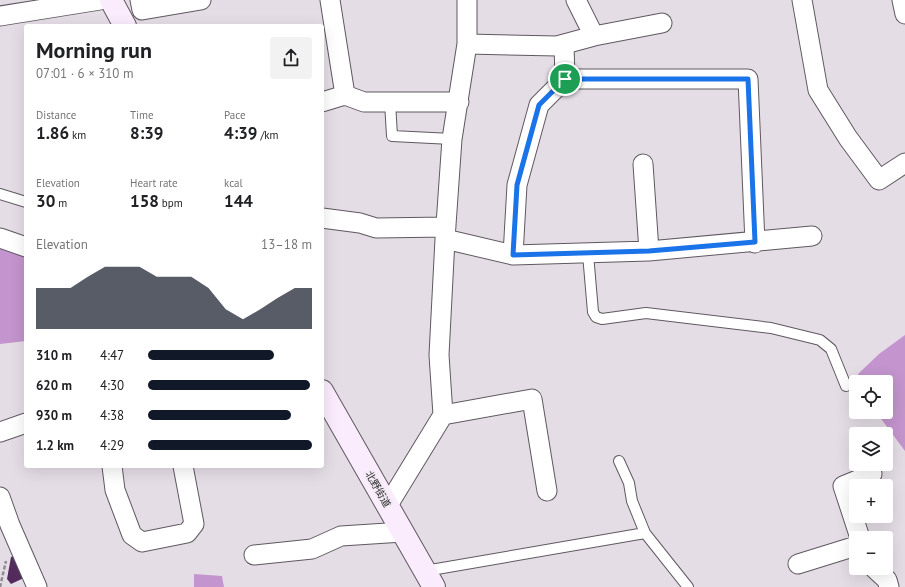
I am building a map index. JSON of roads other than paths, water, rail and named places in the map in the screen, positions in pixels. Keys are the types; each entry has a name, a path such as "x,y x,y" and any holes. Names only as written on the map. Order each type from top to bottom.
{"main road":[{"name":"北野街道","path":"325,403 388,505 430,579"}],"street":[{"path":"0,16 31,5 100,0"},
{"path":"119,15 141,5 201,0"},
{"path":"330,0 345,94"},
{"path":"388,505 443,415 439,355 445,233 452,139 459,102 466,44 467,0"},
{"path":"576,0 594,36"},
{"path":"802,0 818,90 848,138 879,180 905,163"},
{"path":"902,0 905,14"},
{"path":"466,44 557,46 594,36 662,23"},
{"path":"564,44 565,79"},
{"path":"513,255 517,185 539,105 565,79 748,79 755,242"},
{"path":"324,101 345,94 364,102 459,102"},
{"path":"642,164 649,251"},
{"path":"324,218 360,223 376,228 445,233 513,255 588,254 649,251 812,236"},
{"path":"0,238 24,246"},
{"path":"443,415 532,399 547,491"},
{"path":"0,432 24,425"},
{"path":"112,468 114,490 132,535 142,542 187,533 194,524 184,468"},
{"path":"858,531 843,486 872,474 871,471"},
{"path":"0,498 37,587"},
{"path":"254,555 312,550 341,536 403,532"},
{"path":"798,564 849,548"},
{"path":"882,575 887,580 889,587"}],"lane":[{"path":"390,102 392,136 452,139"},
{"path":"0,194 24,201"},
{"path":"588,254 594,312 596,317 602,319 646,312 771,328 820,340 831,349 846,386"},
{"path":"619,461 629,483 632,500 646,533 688,587"},
{"path":"430,579 646,533"}]}
